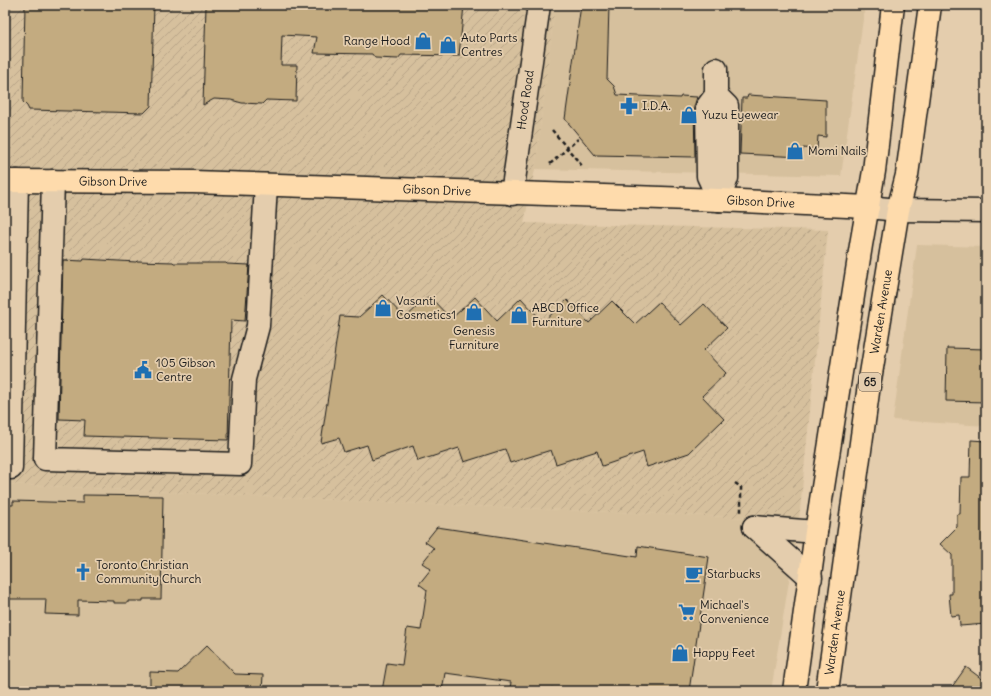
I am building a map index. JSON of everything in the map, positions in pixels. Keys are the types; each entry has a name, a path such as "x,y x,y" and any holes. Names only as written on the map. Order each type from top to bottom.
{"main road":[{"name":"65","path":"794,691 811,578 816,532 874,171 893,5"},
{"name":"Warden Avenue","path":"827,691 868,392 898,210 907,175 930,5"},
{"name":"Gibson Drive","path":"11,181 193,182 718,200 868,207"},
{"path":"816,532 845,554"}],"street":[{"name":"Hood Road","path":"512,194 539,5"},
{"path":"716,69 716,95 727,106 726,178 718,200"},
{"path":"5,468 11,468 11,181"},
{"path":"53,181 45,459 240,464 244,379 258,326 266,185"},
{"path":"868,207 898,210 986,211"},
{"path":"811,578 754,528 816,532"}],"path":[{"path":"552,130 584,167"},
{"path":"550,164 578,139"},
{"path":"735,483 741,487 741,519"}],"shaded area":[{"path":"5,5 555,5 535,169 524,223 828,230 799,520 5,484"},
{"path":"555,5 865,5 841,176 535,169"},
{"path":"917,245 986,247 986,426 893,420"},
{"path":"5,484 799,520 771,691 5,691"}],"building":[{"path":"25,5 154,5 151,106 144,113 29,110 23,102"},
{"path":"206,5 464,5 459,56 401,55 398,59 375,58 372,54 314,53 317,37 282,35 281,65 297,65 296,101 266,100 262,104 214,99 203,105"},
{"path":"581,5 609,5 607,79 614,86 617,95 680,98 681,96 697,97 694,107 695,157 595,155 565,119"},
{"path":"748,95 826,100 826,137 818,136 817,149 803,148 802,157 740,154 742,98 747,98"},
{"name":"105 Gibson Centre","path":"84,259 249,265 245,321 231,320 228,440 84,436 85,420 59,419 63,260 83,261"},
{"path":"383,295 405,318 429,296 451,319 475,297 497,321 521,298 543,322 567,300 589,323 612,301 635,324 659,302 681,325 704,304 727,328 704,350 726,373 702,396 724,419 689,453 647,467 643,452 602,466 597,451 556,464 551,450 510,463 505,449 464,462 459,448 418,461 413,446 372,460 367,445 344,452 339,438 321,443 340,316 359,317"},
{"path":"947,348 986,349 986,402 946,401"},
{"path":"971,440 986,441 986,624 960,626 959,615 951,616 949,594 952,594 952,555 940,544 957,527 957,514 960,514 961,477 970,477"},
{"name":"Toronto Christian Community Church","path":"83,495 163,496 161,599 143,599 143,601 128,601 128,603 78,600 78,615 45,614 46,599 5,599 6,505 13,505 13,501 83,503"},
{"path":"437,527 637,557 638,546 709,557 689,691 645,691 629,689 628,691 571,691 551,688 551,691 527,691 510,689 511,682 445,673 442,691 382,691 387,663 402,665 407,628 421,630 427,590 419,584 431,569 422,563 434,548 425,542"},
{"path":"207,645 235,674 263,675 262,691 150,691 150,672 178,673"},
{"path":"966,667 986,682 986,691 949,691"}],"place":[{"name":"Range Hood","path":"423,41"},
{"name":"Auto Parts Centres","path":"448,45"},
{"name":"I.D.A.","path":"629,106"},
{"name":"Yuzu Eyewear","path":"689,115"},
{"name":"Momi Nails","path":"795,151"},
{"name":"Vasanti Cosmetics1","path":"383,308"},
{"name":"Genesis Furniture","path":"474,312"},
{"name":"ABCD Office Furniture","path":"519,315"},
{"name":"105 Gibson Centre","path":"143,370"},
{"name":"Toronto Christian Community Church","path":"83,572"},
{"name":"Starbucks","path":"694,574"},
{"name":"Michael's Convenience","path":"687,612"},
{"name":"Happy Feet","path":"680,653"}]}
